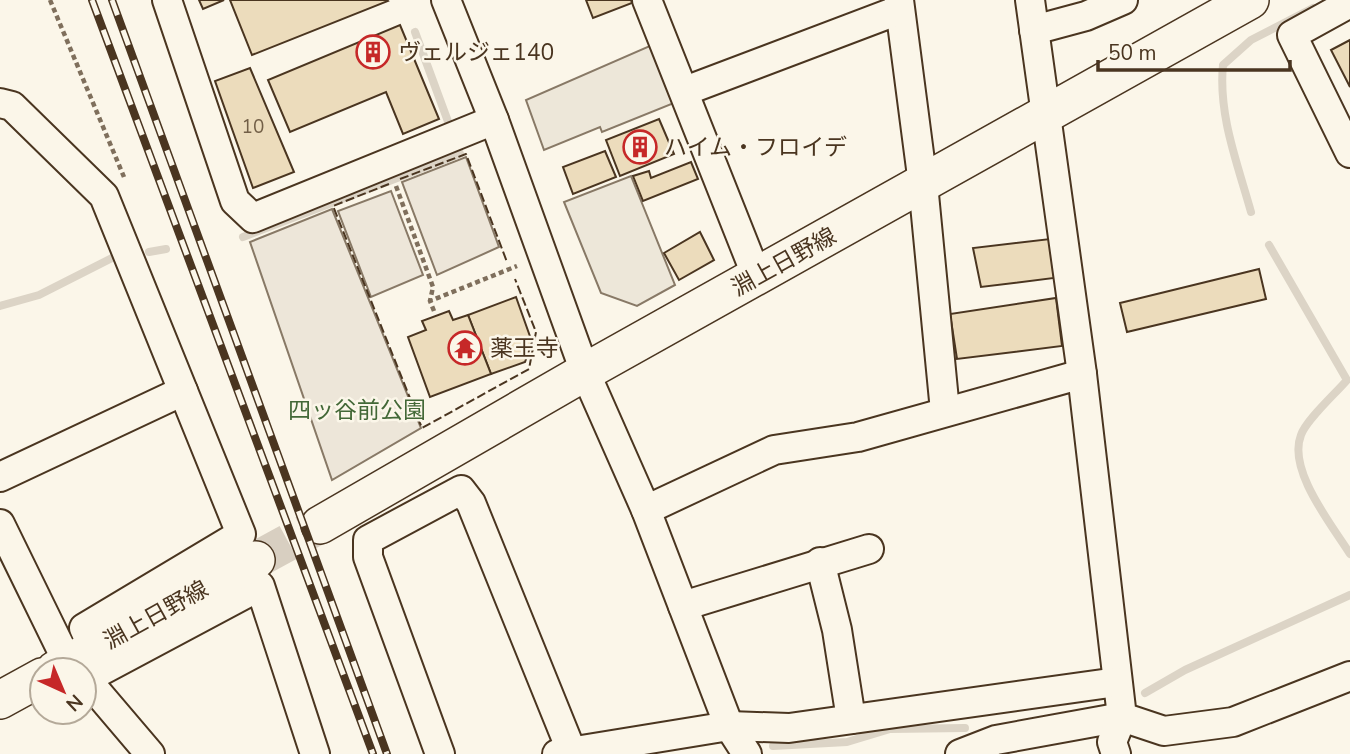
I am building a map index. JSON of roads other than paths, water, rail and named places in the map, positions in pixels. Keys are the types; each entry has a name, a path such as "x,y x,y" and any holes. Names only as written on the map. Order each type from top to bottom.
{"main road":[{"name":"淵上日野線","path":"320,524 585,372 1250,0"},
{"name":"淵上日野線","path":"95,656 256,560"},
{"name":"淵上日野線","path":"0,701 28,689"}],"street":[{"path":"167,0 235,201 253,218 494,120"},
{"path":"446,0 494,120 585,372 646,510 729,726 747,754"},
{"path":"647,0 757,277"},
{"path":"1030,0 1082,374 1122,717 1112,741 1116,754"},
{"path":"1034,30 1086,16 1124,0"},
{"path":"1350,3 1293,35 1350,153"},
{"path":"685,91 899,5 923,184 945,411"},
{"path":"0,103 12,106 104,196 242,534 84,628 76,656"},
{"path":"646,510 774,450 858,437 1082,374"},
{"path":"0,477 183,391"},
{"path":"440,754 368,557 368,540 461,490 471,503 576,752 729,726 789,728 1117,682"},
{"path":"0,524 6,555 64,656"},
{"path":"683,606 869,549"},
{"path":"820,562 837,630 851,719"},
{"path":"98,658 260,586 316,754"},
{"path":"964,753 996,740 1122,717 1164,731 1233,722 1350,676"},
{"path":"98,698 150,754"}],"waterway":[{"path":"1251,212 1226,121 1223,65 1251,40 1313,8"},
{"path":"243,237 460,154 415,32"},
{"path":"1269,245 1347,380 1304,429 1298,449 1300,464 1314,497 1350,554"},
{"path":"149,252 166,249"},
{"path":"0,306 39,295 114,257"},
{"path":"1145,693 1185,670 1350,595"},
{"path":"773,746 847,742 890,729 965,728"}],"tunnel":[{"path":"256,560 320,525"}],"railway":[{"path":"92,0 373,754"},
{"path":"112,0 387,754"}],"place":[{"name":"ヴェルジェ140","path":"373,52"},
{"name":"ハイム・フロイデ","path":"640,147"},
{"name":"薬王寺","path":"465,348"}],"park label":[{"name":"四ッ谷前公園","path":"357,410"}]}
